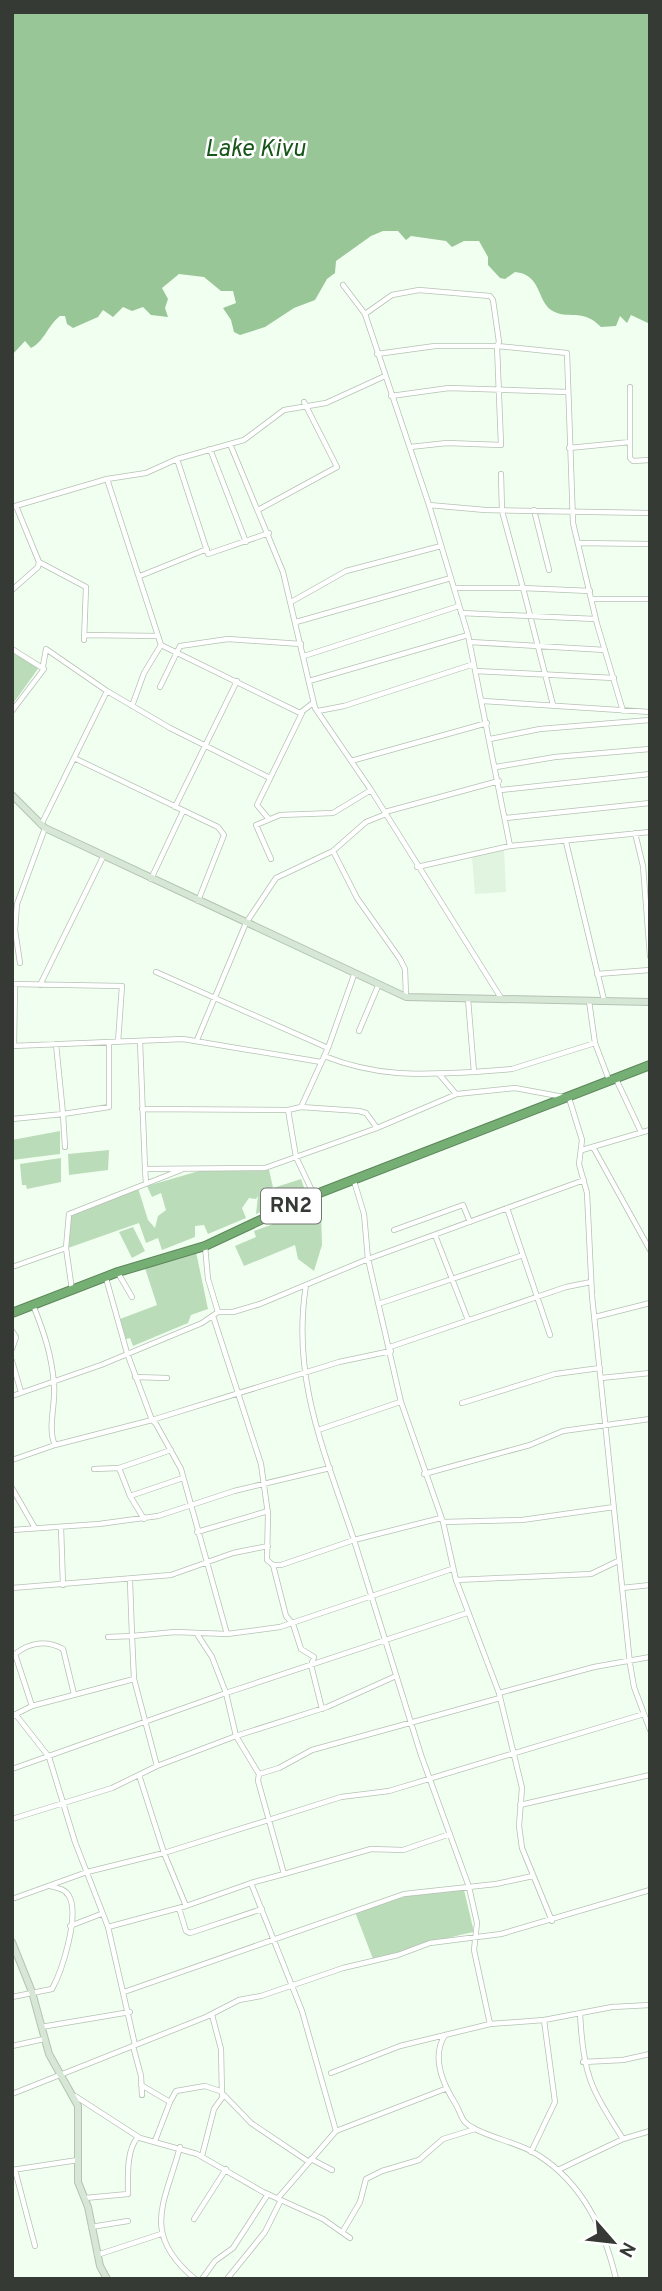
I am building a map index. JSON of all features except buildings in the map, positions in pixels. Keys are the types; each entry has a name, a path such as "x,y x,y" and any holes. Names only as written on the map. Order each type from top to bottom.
{"highway":[{"name":"RN2","path":"12,1313 118,1272 205,1246 314,1195 650,1065"}],"street":[{"path":"343,285 365,314 429,505 468,635 501,790 510,846"},
{"path":"365,314 392,295 419,290 490,296 499,342 501,445 447,443 410,447"},
{"path":"377,354 435,346 497,346 567,354 572,512 595,619 623,711"},
{"path":"158,636 85,638 86,587 39,562 14,507 107,478 146,473 177,459 230,444 251,436 284,410 305,404 326,403 385,376"},
{"path":"629,387 631,460 650,460"},
{"path":"391,396 443,388 568,392"},
{"path":"258,510 337,467 305,404"},
{"path":"569,449 630,442"},
{"path":"230,444 269,533 291,602 313,703 371,790 501,998"},
{"path":"210,449 246,542"},
{"path":"177,459 208,554 269,533"},
{"path":"501,474 502,511 553,705"},
{"path":"107,478 162,645 302,713"},
{"path":"429,505 502,511 650,513"},
{"path":"534,510 549,570"},
{"path":"578,543 650,544"},
{"path":"291,602 346,571 441,546"},
{"path":"141,576 207,549"},
{"path":"12,590 38,567 39,562"},
{"path":"296,622 451,578"},
{"path":"454,588 590,592"},
{"path":"592,599 649,599"},
{"path":"304,656 459,606"},
{"path":"461,613 595,619"},
{"path":"309,681 468,635"},
{"path":"160,687 180,646 228,639 301,644"},
{"path":"469,642 605,650"},
{"path":"132,706 144,673 162,645"},
{"path":"12,649 43,666"},
{"path":"12,711 44,670 46,649 132,706 270,778"},
{"path":"317,711 344,706 474,664"},
{"path":"476,671 614,678"},
{"path":"175,807 237,681"},
{"path":"20,962 15,930 17,904 43,827 107,691"},
{"path":"483,701 650,712"},
{"path":"268,818 257,805 302,713 313,703"},
{"path":"490,739 551,728 650,720"},
{"path":"351,761 487,723"},
{"path":"496,767 555,757 650,748"},
{"path":"74,758 218,827 224,835 198,902"},
{"path":"501,790 650,774"},
{"path":"197,1040 246,923 278,875 333,851 366,822 385,813 499,781"},
{"path":"271,859 256,825 268,818 333,813 371,790"},
{"path":"12,795 43,827 198,902 406,997 650,1002"},
{"path":"505,818 650,803"},
{"path":"151,879 183,811"},
{"path":"417,867 510,846 650,832"},
{"path":"635,833 643,866 650,956"},
{"path":"566,842 604,1000"},
{"path":"333,851 357,898 400,959 405,969 406,997"},
{"path":"40,985 103,857"},
{"path":"597,974 650,970"},
{"path":"156,972 328,1048"},
{"path":"301,1107 328,1048 354,975"},
{"path":"118,1042 122,986 14,984 13,1046 197,1040 321,1062"},
{"path":"359,1031 378,986"},
{"path":"468,999 474,1072"},
{"path":"589,1000 595,1043 640,1132"},
{"path":"140,1041 146,1183"},
{"path":"12,1119 109,1107 109,1042"},
{"path":"324,1056 358,1069 399,1075 438,1074 512,1069 595,1043"},
{"path":"56,1044 65,1147"},
{"path":"438,1074 457,1094"},
{"path":"145,1168 265,1168 377,1128 457,1094 515,1088 569,1098 582,1140 579,1164 584,1180 618,1561 634,1687 650,1730"},
{"path":"142,1109 288,1110 301,1107 363,1111 377,1128"},
{"path":"288,1110 296,1157 314,1195"},
{"path":"582,1150 650,1130"},
{"path":"593,1147 650,1250"},
{"path":"72,1290 66,1248 69,1214 185,1169"},
{"path":"354,1180 364,1214 368,1259 381,1303 401,1402 442,1520 467,1613 500,1696 522,1788 522,1848 552,1921"},
{"path":"12,1396 54,1383 216,1314 260,1304 368,1259 584,1180"},
{"path":"394,1230 463,1205 470,1222"},
{"path":"507,1208 550,1335"},
{"path":"436,1235 468,1320"},
{"path":"205,1246 208,1279 216,1314 258,1455 268,1511 267,1560 273,1565 279,1600 293,1624 301,1649 314,1657 311,1665 322,1709"},
{"path":"12,1267 66,1248"},
{"path":"381,1303 523,1255"},
{"path":"118,1272 132,1297"},
{"path":"106,1277 135,1377 152,1420 171,1450 183,1478 227,1634"},
{"path":"12,1460 55,1445 152,1420 191,1406 390,1349 537,1296 591,1282"},
{"path":"306,1284 301,1340 308,1402 373,1596 411,1722 469,1887 477,1923 474,1950 490,2024"},
{"path":"595,1317 650,1303"},
{"path":"33,1306 50,1348 54,1383 52,1438 55,1445"},
{"path":"12,1331 16,1344 12,1349"},
{"path":"12,1361 21,1392"},
{"path":"462,1403 555,1374 600,1368"},
{"path":"601,1378 650,1373"},
{"path":"135,1377 167,1378"},
{"path":"318,1430 401,1402"},
{"path":"424,1474 530,1445 563,1431 650,1419"},
{"path":"94,1469 119,1468 171,1450"},
{"path":"119,1468 130,1496 144,1519"},
{"path":"12,1530 144,1519 263,1484 330,1468"},
{"path":"130,1496 183,1478"},
{"path":"12,1488 35,1528"},
{"path":"273,1565 354,1540 442,1520 522,1520 614,1507"},
{"path":"197,1532 268,1511"},
{"path":"61,1527 63,1585"},
{"path":"12,1588 130,1581 179,1574 206,1562 268,1546"},
{"path":"456,1580 591,1574 618,1561"},
{"path":"108,1637 227,1634 293,1624 311,1615 453,1569"},
{"path":"130,1581 134,1679 157,1766"},
{"path":"622,1588 650,1585"},
{"path":"12,1769 102,1735 467,1613"},
{"path":"197,1633 212,1657 226,1693 236,1736 259,1773 258,1781 284,1874"},
{"path":"12,1650 41,1643 63,1649 74,1695"},
{"path":"23,1647 15,1654 16,1664 32,1706"},
{"path":"259,1773 279,1768 312,1750 500,1696 650,1657"},
{"path":"12,1819 113,1788 157,1766 236,1736 322,1709 396,1676"},
{"path":"134,1679 32,1706 14,1715 49,1756 101,1914 108,1927 130,2012 142,2095"},
{"path":"12,1899 87,1872 164,1853 341,1797 389,1791 644,1714"},
{"path":"139,1775 164,1853 186,1906"},
{"path":"520,1805 650,1775"},
{"path":"108,1927 371,1849 402,1850 450,1833"},
{"path":"124,1992 404,1894 469,1887 533,1875"},
{"path":"251,1883 302,2011 336,2131"},
{"path":"12,1997 32,1992 47,1992 54,1986 64,1959 70,1926 71,1899 62,1889 49,1886"},
{"path":"12,2094 212,2015 235,2002 430,1943 477,1938 552,1921 650,1890"},
{"path":"179,1908 190,1933 261,1909"},
{"path":"70,1926 101,1914"},
{"path":"12,1942 32,1992 44,2039 75,2096 79,2117 79,2182 97,2255 107,2279"},
{"path":"331,2073 374,2054 490,2024 544,2021 580,2013 650,2005"},
{"path":"41,2027 130,2012"},
{"path":"580,2013 583,2062 593,2093 623,2139"},
{"path":"202,2156 220,2093 223,2064 212,2015"},
{"path":"531,2152 555,2102 544,2021"},
{"path":"445,2035 440,2054 444,2089 457,2105 463,2122 531,2152 558,2170 581,2196 603,2229 616,2279"},
{"path":"12,2046 44,2039"},
{"path":"583,2062 623,2060 650,2054"},
{"path":"141,2085 170,2102"},
{"path":"155,2141 176,2091 205,2087 228,2097 251,2123 310,2161 332,2170"},
{"path":"227,2279 265,2232 280,2199 336,2131 444,2089"},
{"path":"75,2096 138,2137 180,2147 202,2156 268,2194 343,2231 350,2238"},
{"path":"343,2231 360,2202 366,2179 382,2171 419,2160 443,2139 475,2129"},
{"path":"558,2170 623,2139 650,2131"},
{"path":"85,2198 128,2194 132,2151 138,2137"},
{"path":"180,2147 162,2203 161,2234 185,2271 195,2279"},
{"path":"35,2246 14,2170 79,2160"},
{"path":"194,2220 226,2169"},
{"path":"202,2279 215,2261 233,2248 268,2194"},
{"path":"91,2227 128,2221"},
{"path":"97,2255 161,2234"}],"shaded area":[{"path":"12,652 40,666 12,705"},
{"path":"504,849 506,892 475,894 472,856"},
{"path":"60,1131 60,1154 12,1160 12,1140"},
{"path":"109,1150 108,1170 69,1175 68,1154"},
{"path":"61,1158 61,1182 27,1189 26,1185 22,1185 20,1164"},
{"path":"269,1170 273,1187 264,1191 301,1179 306,1193 256,1214 258,1196 256,1199 249,1198 242,1208 246,1218 208,1234 204,1225 195,1226 195,1237 162,1250 158,1238 146,1243 139,1223 68,1248 71,1216 138,1188 148,1220 155,1228 158,1216 166,1210 161,1193 152,1197 147,1186 199,1171"},
{"path":"321,1213 322,1245 314,1271 298,1259 295,1245 244,1266 235,1246 256,1237 254,1231 301,1214 306,1217"},
{"path":"133,1227 145,1251 132,1258 119,1232"},
{"path":"195,1247 208,1309 191,1315 188,1323 133,1346 130,1338 126,1339 120,1319 157,1305 145,1268"},
{"path":"464,1890 474,1932 373,1959 355,1912 411,1895"}],"water":[{"name":"Lake Kivu","path":"12,12 650,12 650,324 631,315 627,323 620,316 616,326 601,327 588,317 557,313 546,306 530,277 515,272 505,279 500,278 488,265 488,257 479,241 464,241 452,247 446,241 411,236 406,240 398,231 383,231 371,236 336,261 335,273 327,279 315,300 294,308 265,327 240,335 234,332 231,320 223,308 236,303 233,291 221,291 204,277 179,274 162,288 168,299 165,308 168,317 151,315 143,307 132,311 123,307 113,317 103,310 98,317 73,328 67,324 65,316 60,316 35,345 31,348 25,341 12,355"}]}
